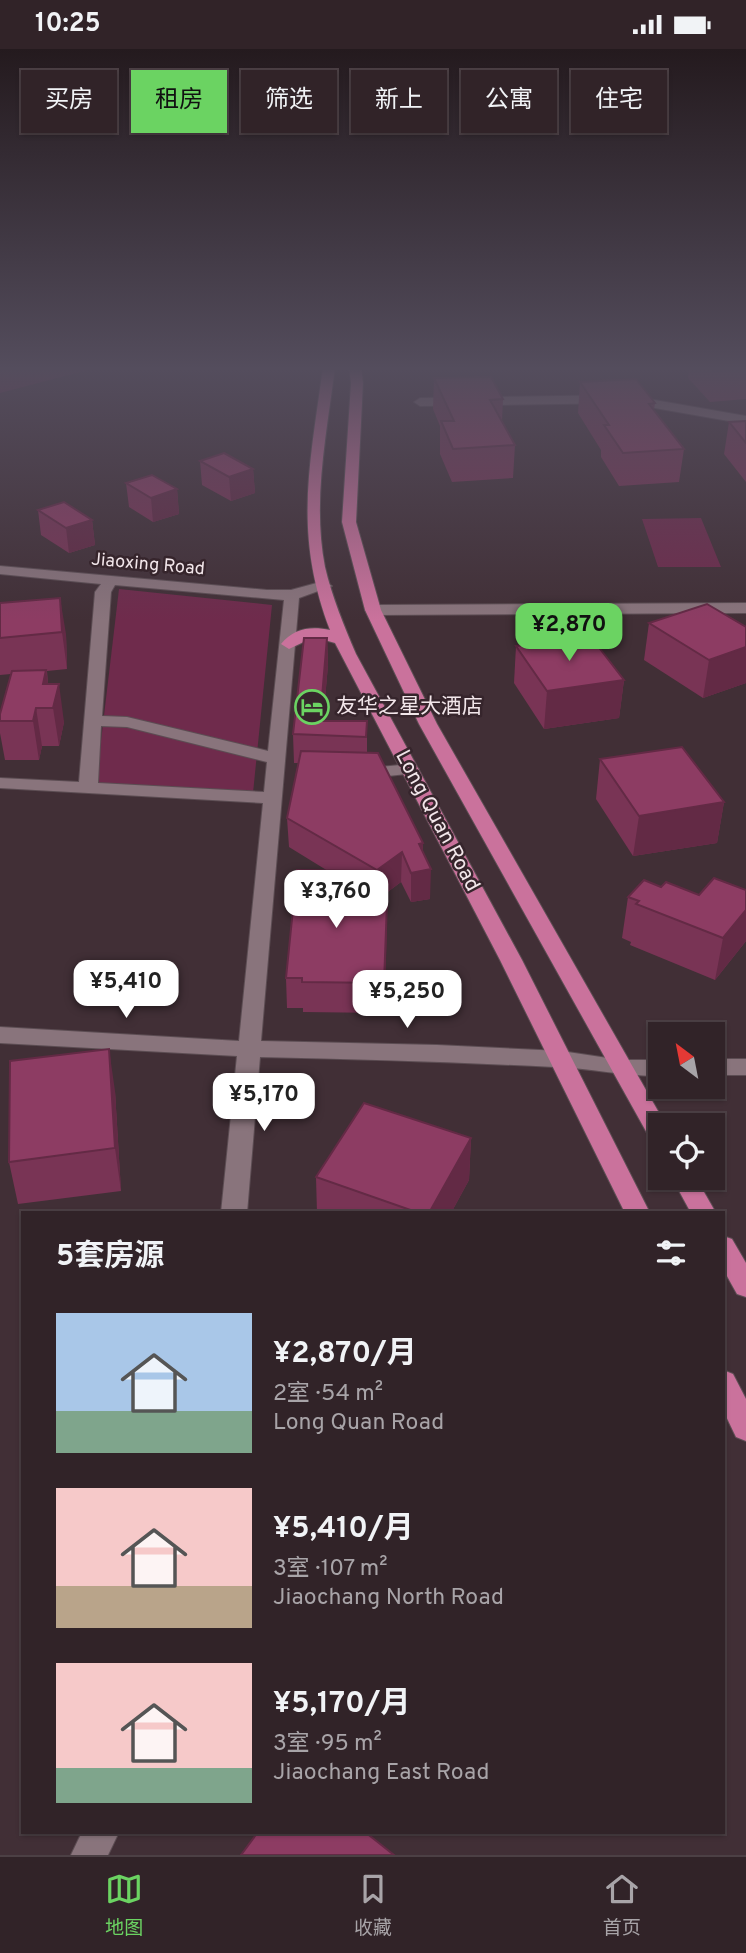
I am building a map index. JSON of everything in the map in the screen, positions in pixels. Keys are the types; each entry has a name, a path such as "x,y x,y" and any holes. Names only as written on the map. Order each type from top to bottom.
{"main road":[{"name":"Long Quan Road","path":"318,451 314,487 316,557 330,612 637,1211"},
{"name":"Long Quan Road","path":"353,451 349,522 373,610 428,724 648,1115"},
{"path":"289,644 295,637 315,632 342,639"},
{"path":"691,1190 703,1211"},
{"path":"725,1249 746,1286"},
{"path":"725,1386 746,1428"}],"street":[{"name":"Jiaoxing Road","path":"0,570 292,595"},
{"path":"88,788 103,592 111,580"},
{"path":"234,1211 292,595 324,586"},
{"path":"373,610 746,608"},
{"path":"94,721 127,722 301,771"},
{"path":"340,773 380,774 410,769"},
{"path":"0,783 272,798"},
{"path":"0,1035 251,1049 561,1059 621,1068 648,1068"},
{"path":"725,1067 746,1067"},
{"path":"89,1855 100,1834"}],"shaded area":[{"path":"701,518 721,567 658,567 642,519"},
{"path":"119,589 272,605 253,793 96,783"}],"building":[{"path":"224,453 253,469 229,477 200,461"},
{"path":"152,475 177,489 151,498 126,483"},
{"path":"64,502 92,520 66,528 38,510"},
{"path":"60,598 62,632 0,638 0,603"},
{"path":"707,604 746,627 746,647 709,660 649,623"},
{"path":"590,636 624,680 547,691 516,646"},
{"path":"304,638 327,638 320,721 367,721 366,737 293,734"},
{"path":"46,670 43,684 59,684 53,708 36,708 33,721 0,721 12,671"},
{"path":"682,747 724,802 639,816 600,759"},
{"path":"301,751 378,753 423,843 419,844 431,869 411,873 402,852 377,870 287,818"},
{"path":"297,870 367,871 365,902 387,903 384,983 302,982 302,978 286,978"},
{"path":"714,878 746,890 746,910 723,938 636,904 639,901 628,897 644,880 661,887 666,882 699,895"},
{"path":"109,1049 115,1148 9,1162 10,1061"},
{"path":"364,1103 471,1138 430,1211 413,1211 316,1177"},
{"path":"257,1834 368,1834 394,1855 241,1855"}],"place":[{"name":"友华之星大酒店","path":"312,707"}]}
